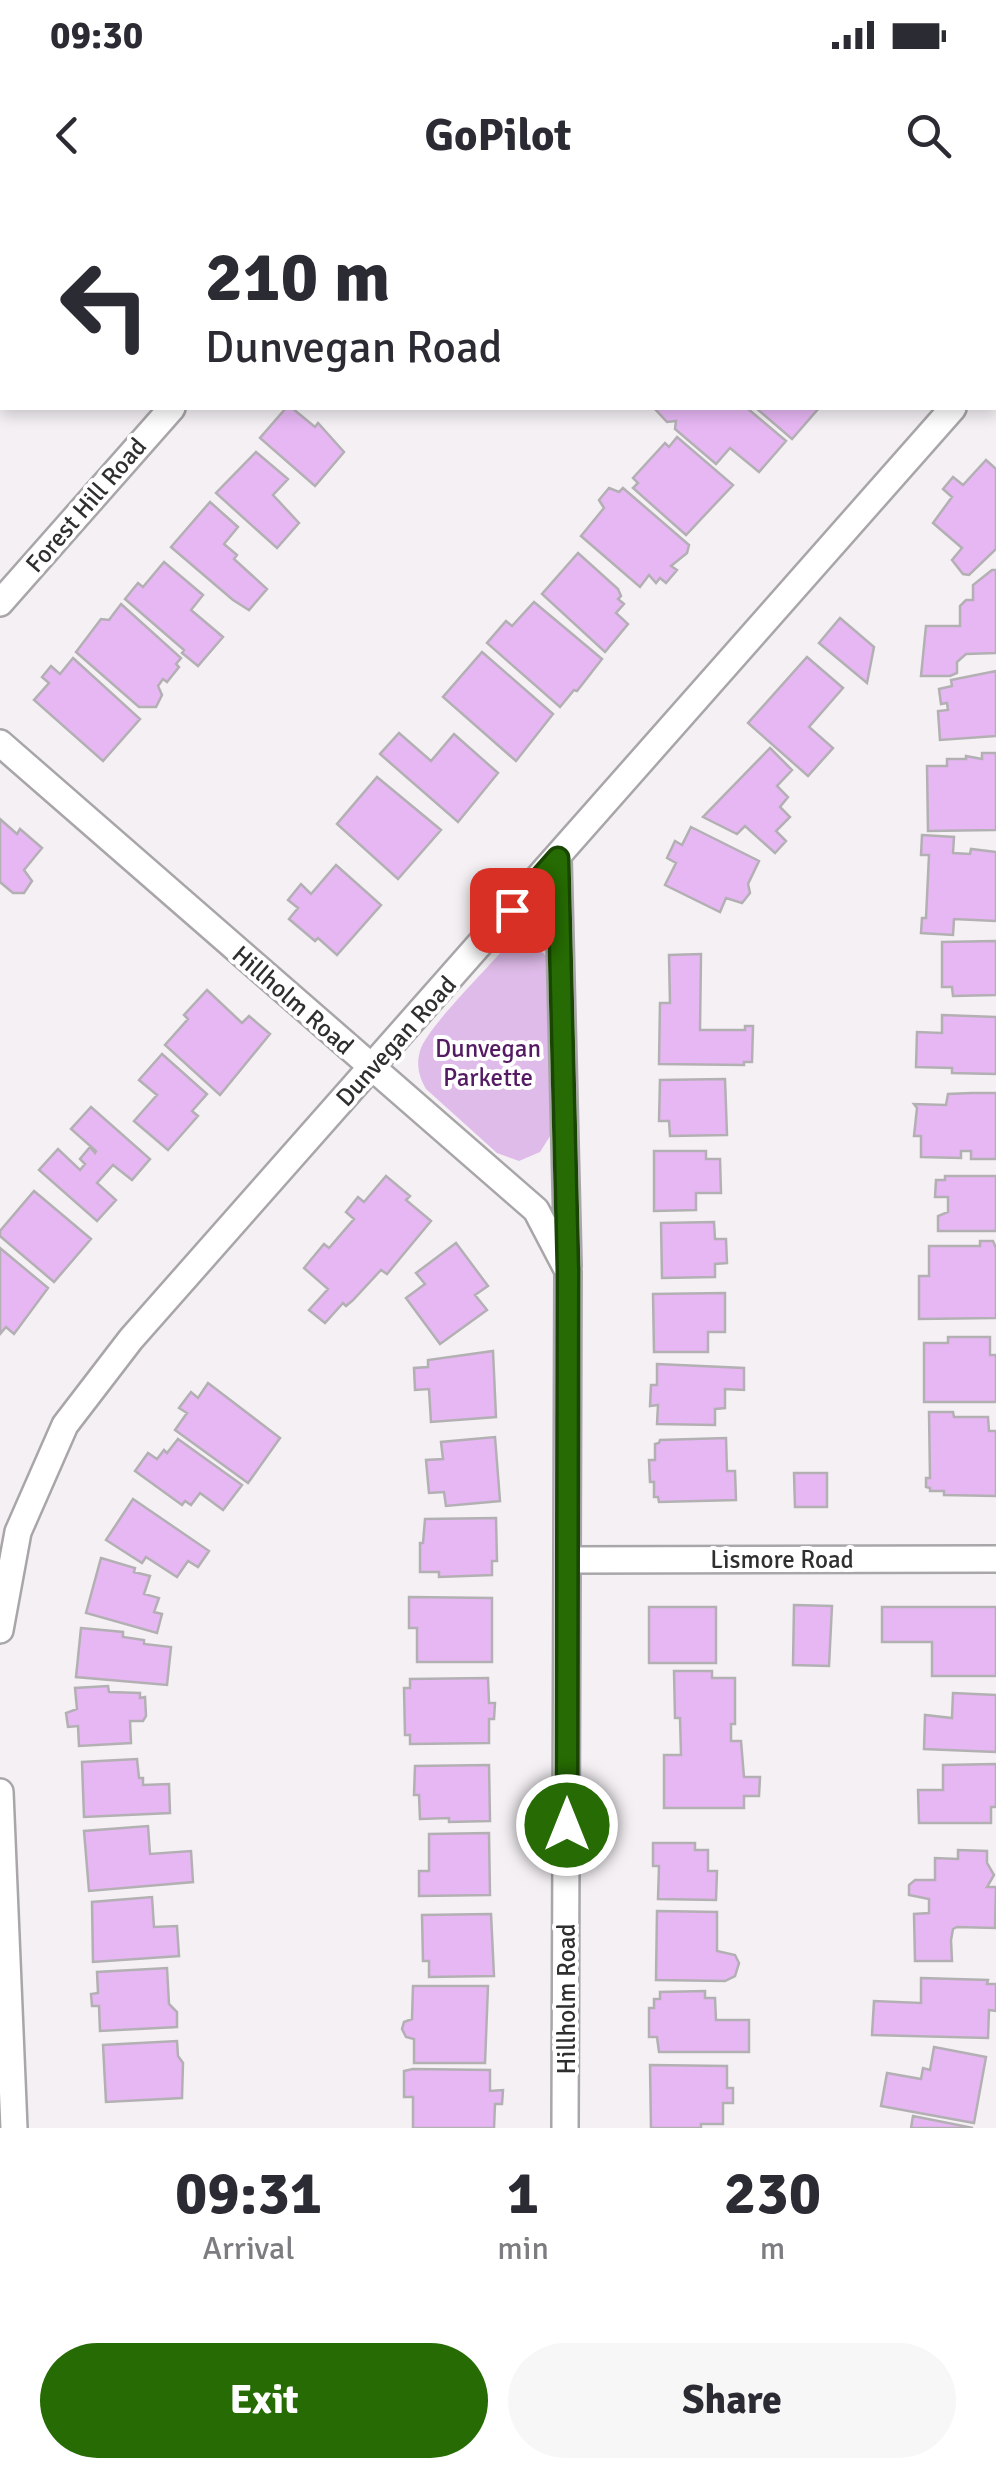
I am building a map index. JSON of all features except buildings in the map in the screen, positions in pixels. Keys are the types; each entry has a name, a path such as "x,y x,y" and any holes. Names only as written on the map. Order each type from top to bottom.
{"street":[{"name":"Forest Hill Road","path":"0,603 170,410"},
{"name":"Dunvegan Road","path":"0,1630 18,1532 65,1424 131,1339 951,410"},
{"name":"Hillholm Road","path":"0,743 536,1210 568,1270"},
{"name":"Hillholm Road","path":"558,858 568,1270 565,2128"},
{"name":"Lismore Road","path":"568,1560 996,1560"},
{"path":"0,1792 5,2046 14,2128"}],"green space":[{"name":"Dunvegan Parkette","path":"522,944 542,952 552,971 552,1133 540,1152 519,1161 497,1153 426,1089 418,1061 425,1041 456,1001 501,952"}],"route":[{"path":"512,910 558,858 568,1270 567,1825"}]}
